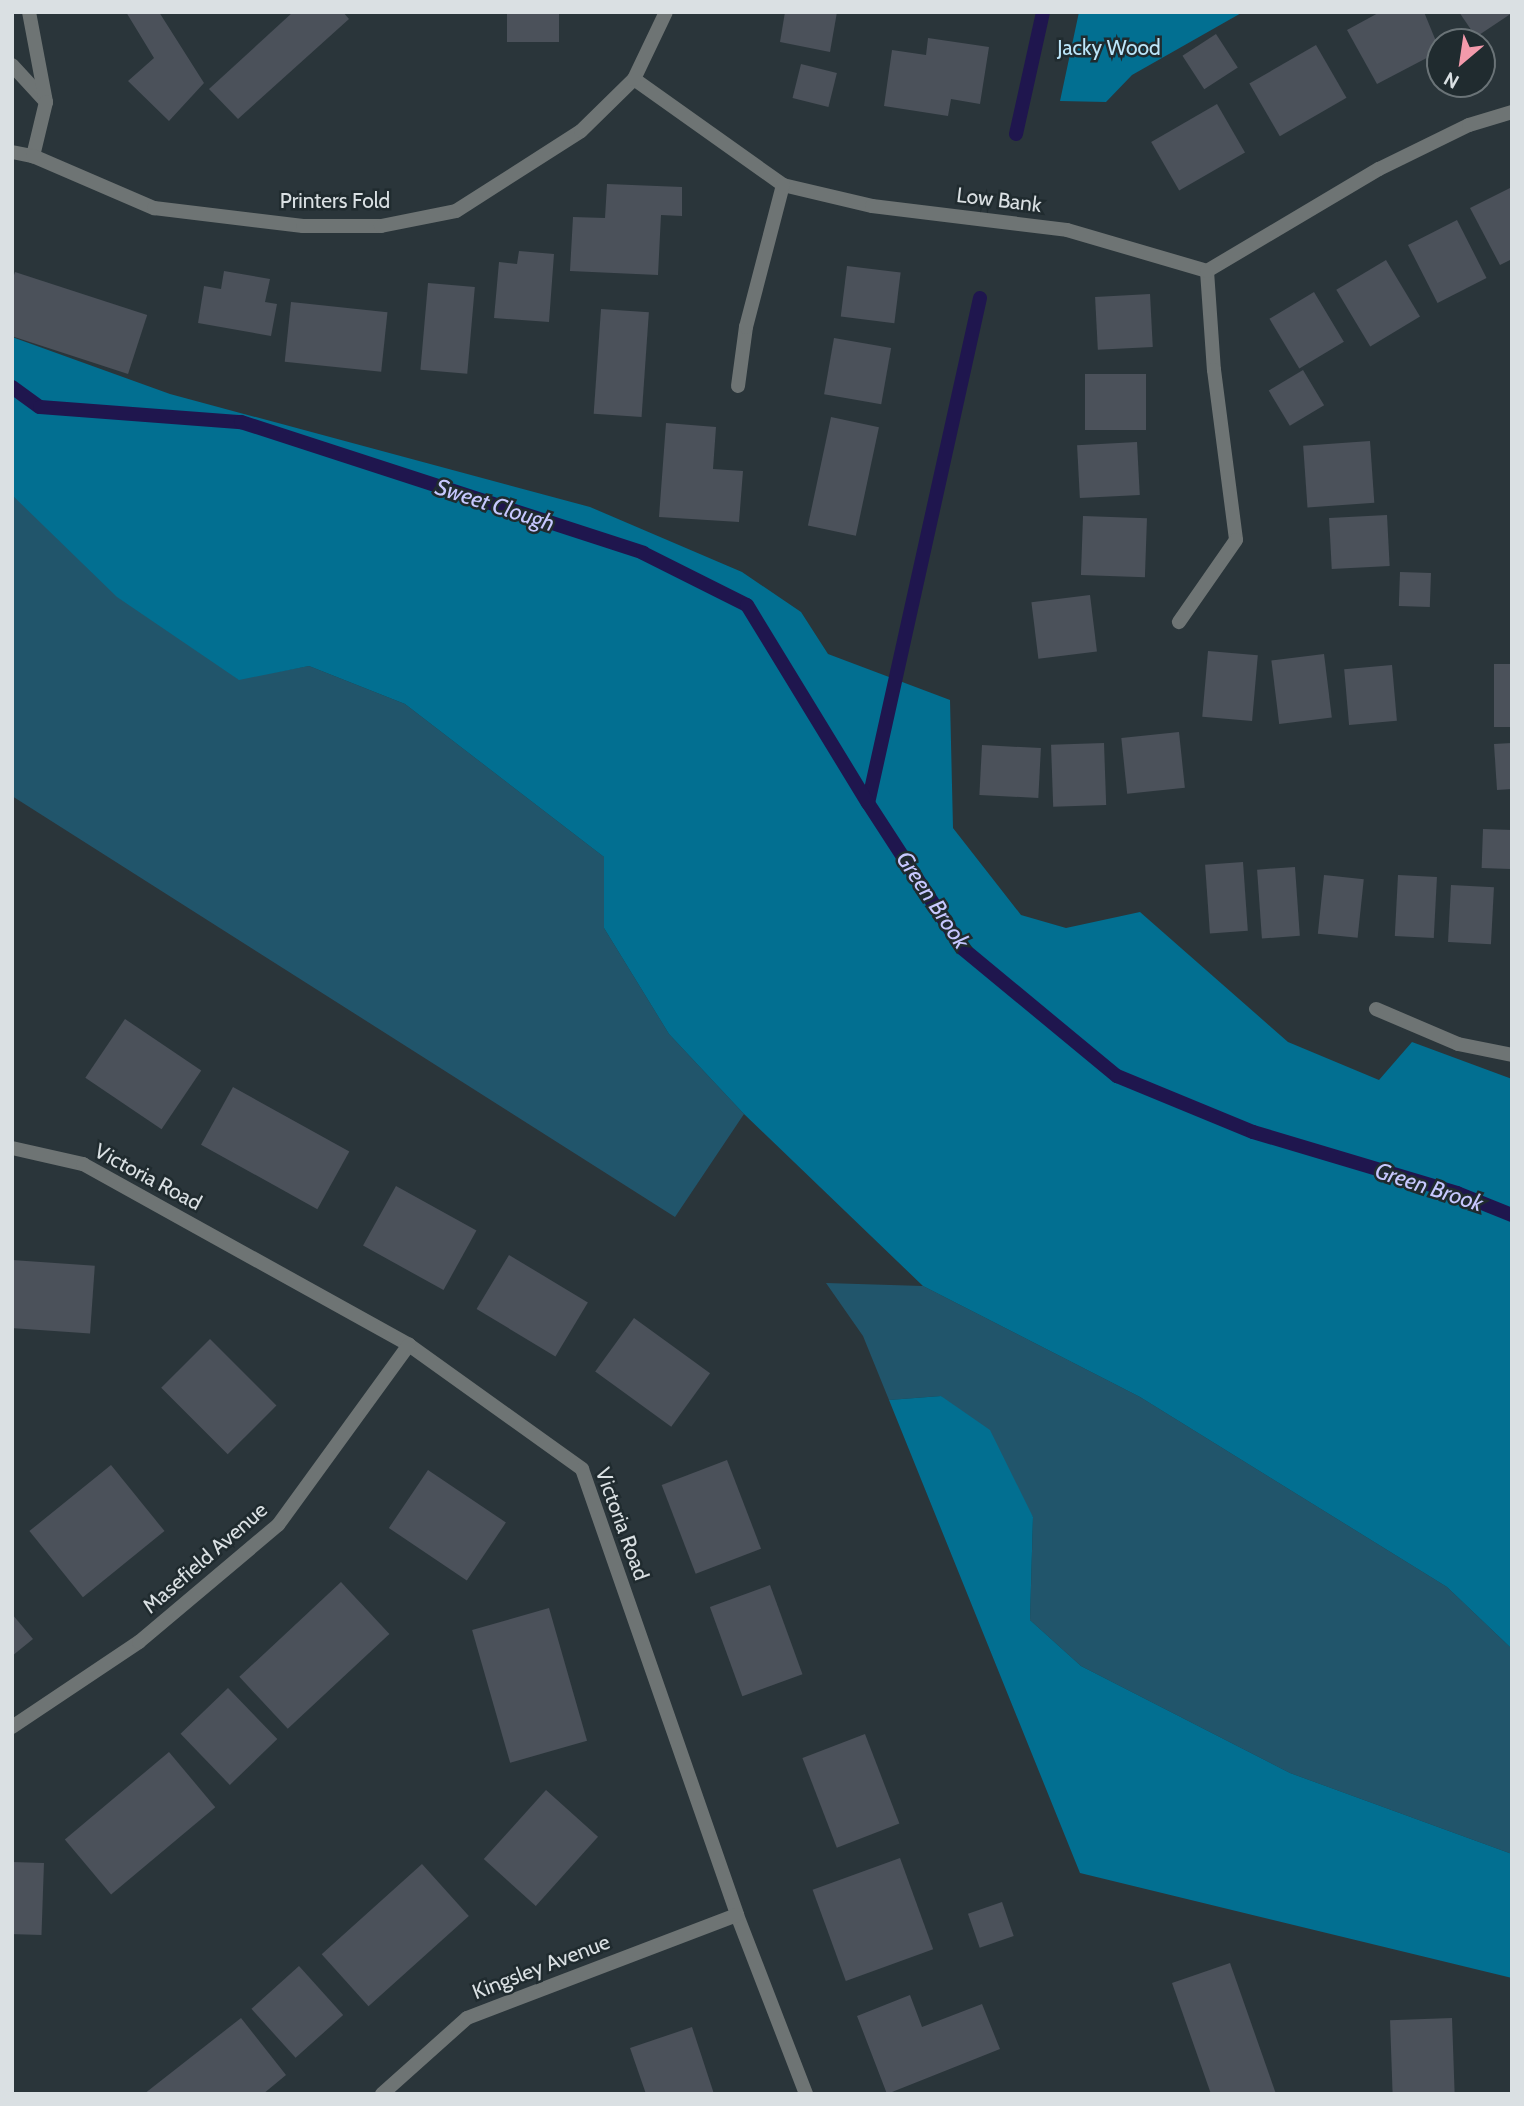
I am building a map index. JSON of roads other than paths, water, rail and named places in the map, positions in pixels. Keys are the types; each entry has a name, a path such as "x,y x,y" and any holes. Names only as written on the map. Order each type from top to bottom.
{"street":[{"path":"29,12 46,102 33,156"},
{"name":"Printers Fold","path":"12,152 33,156 154,208 303,226 381,226 456,211 581,131 634,79 666,12"},
{"path":"12,65 46,102"},
{"name":"Low Bank","path":"634,79 783,184 872,205 1067,230 1207,271"},
{"path":"1180,622 1236,540 1214,370 1207,271 1379,169 1469,125 1512,112"},
{"path":"738,386 746,327 783,184"},
{"path":"1376,1009 1458,1044 1512,1055"},
{"name":"Victoria Road","path":"12,1148 83,1164 409,1345 582,1469 737,1915 806,2094"},
{"name":"Masefield Avenue","path":"12,1727 139,1643 278,1525 409,1345"},
{"name":"Kingsley Avenue","path":"382,2094 467,2018 737,1915"}],"waterway":[{"name":"Green Brook","path":"1016,134 1043,12"},
{"name":"Green Brook","path":"980,298 868,803 962,948 1117,1076 1253,1132 1457,1193 1512,1215"},
{"name":"Sweet Clough","path":"12,387 40,407 241,422 643,553 747,605 868,803"}],"park label":[{"name":"Jacky Wood","path":"1109,48"}]}
